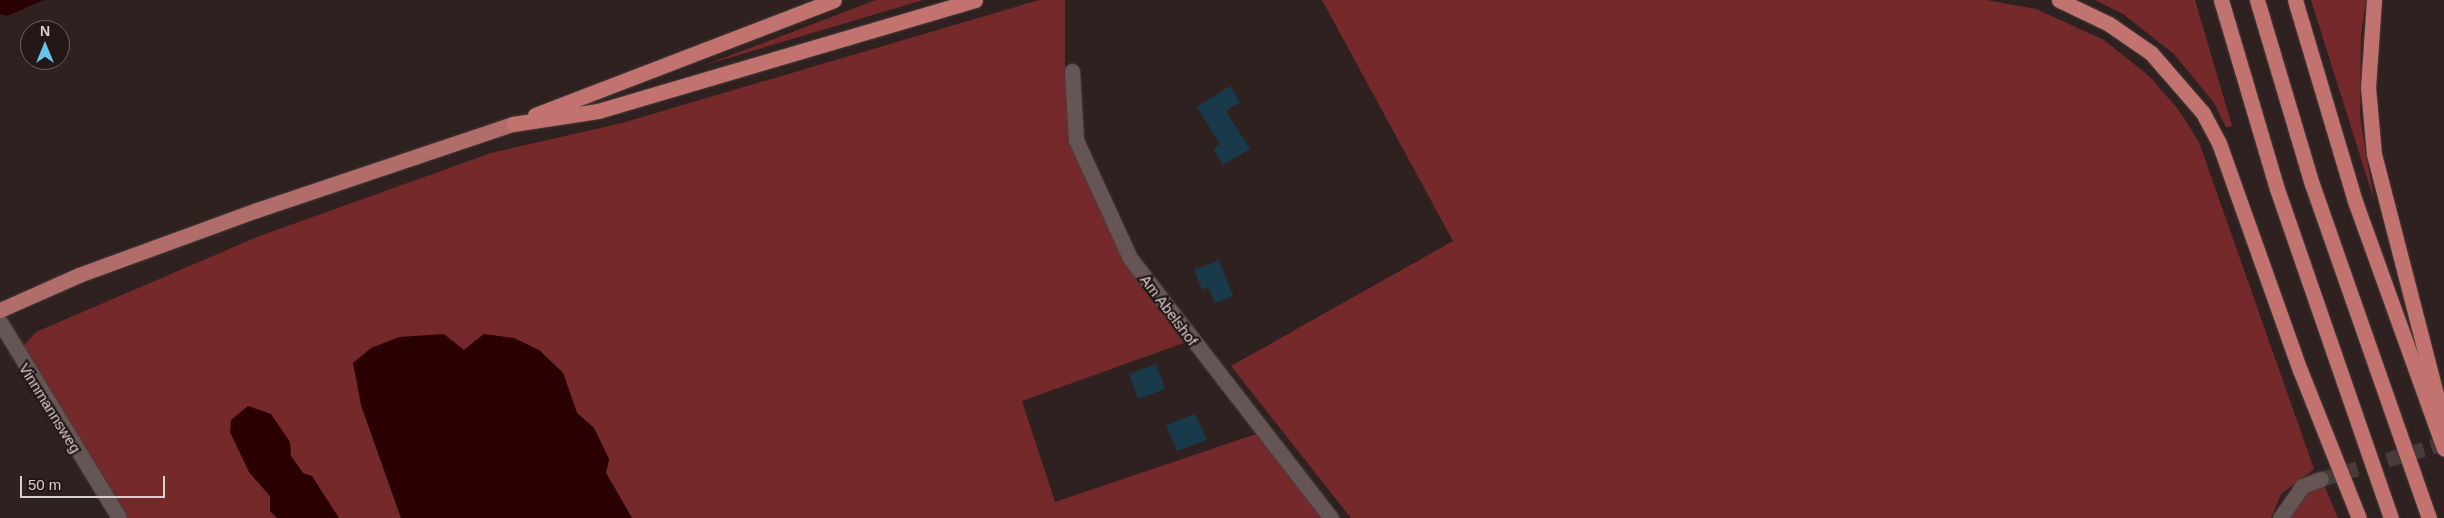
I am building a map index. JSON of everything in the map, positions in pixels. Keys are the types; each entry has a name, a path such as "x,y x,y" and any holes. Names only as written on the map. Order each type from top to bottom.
{"highway":[{"path":"0,310 79,275 257,210 513,124 834,0"},
{"path":"513,124 598,111 975,0"},
{"path":"2059,0 2109,24 2151,53 2203,114 2219,143 2300,370 2359,518"},
{"path":"2221,0 2277,189 2391,518"},
{"path":"2257,0 2312,184 2428,518"},
{"path":"2295,0 2356,204 2444,449"},
{"path":"2374,0 2368,87 2374,154 2444,424"}],"street":[{"name":"Am Abelshof","path":"1072,71 1076,140 1130,258 1331,518"},
{"name":"Vinnmannsweg","path":"0,322 16,353 119,518"},
{"path":"2280,518 2302,486 2322,478"}],"shaded area":[{"path":"0,0 44,0 7,16 0,14"},
{"path":"876,0 923,0 705,65 750,48"},
{"path":"1039,0 1065,0 1065,71 1076,140 1130,258 1192,340 1022,401 1055,502 1262,432 1331,518 632,518 606,473 609,459 594,428 577,413 563,373 539,350 484,334 464,350 361,405 401,518 339,518 290,456 290,442 281,431 241,414 231,420 249,472 270,496 270,511 277,518 119,518 17,353 36,332 257,237 491,153 622,123"},
{"path":"1322,0 1987,0 2036,9 2104,40 2149,76 2178,109 2199,142 2314,469 2281,494 2271,518 1351,518 1231,366 1453,241"},
{"path":"2095,0 2195,0 2232,126 2226,127 2214,103 2174,54 2123,14"},
{"path":"2311,0 2366,0 2361,35 2360,117 2374,200"},
{"path":"444,334 464,350 484,334 514,338 539,350 563,373 577,413 594,428 609,459 606,473 632,518 401,518 361,405 353,363 371,348 399,337"},
{"path":"248,406 271,414 290,442 291,456 303,473 312,476 339,518 277,518 270,511 270,496 249,472 230,432 231,420"},
{"path":"2323,483 2338,518 2280,518 2290,498"}],"building":[{"path":"1230,86 1240,102 1226,111 1250,149 1223,165 1213,149 1220,144 1197,107"},
{"path":"1219,260 1233,296 1215,303 1208,287 1202,290 1194,270"},
{"path":"1156,364 1165,389 1138,399 1129,374"},
{"path":"1195,414 1207,440 1177,451 1166,425"}],"tunnel":[{"path":"2321,479 2444,443"}]}
